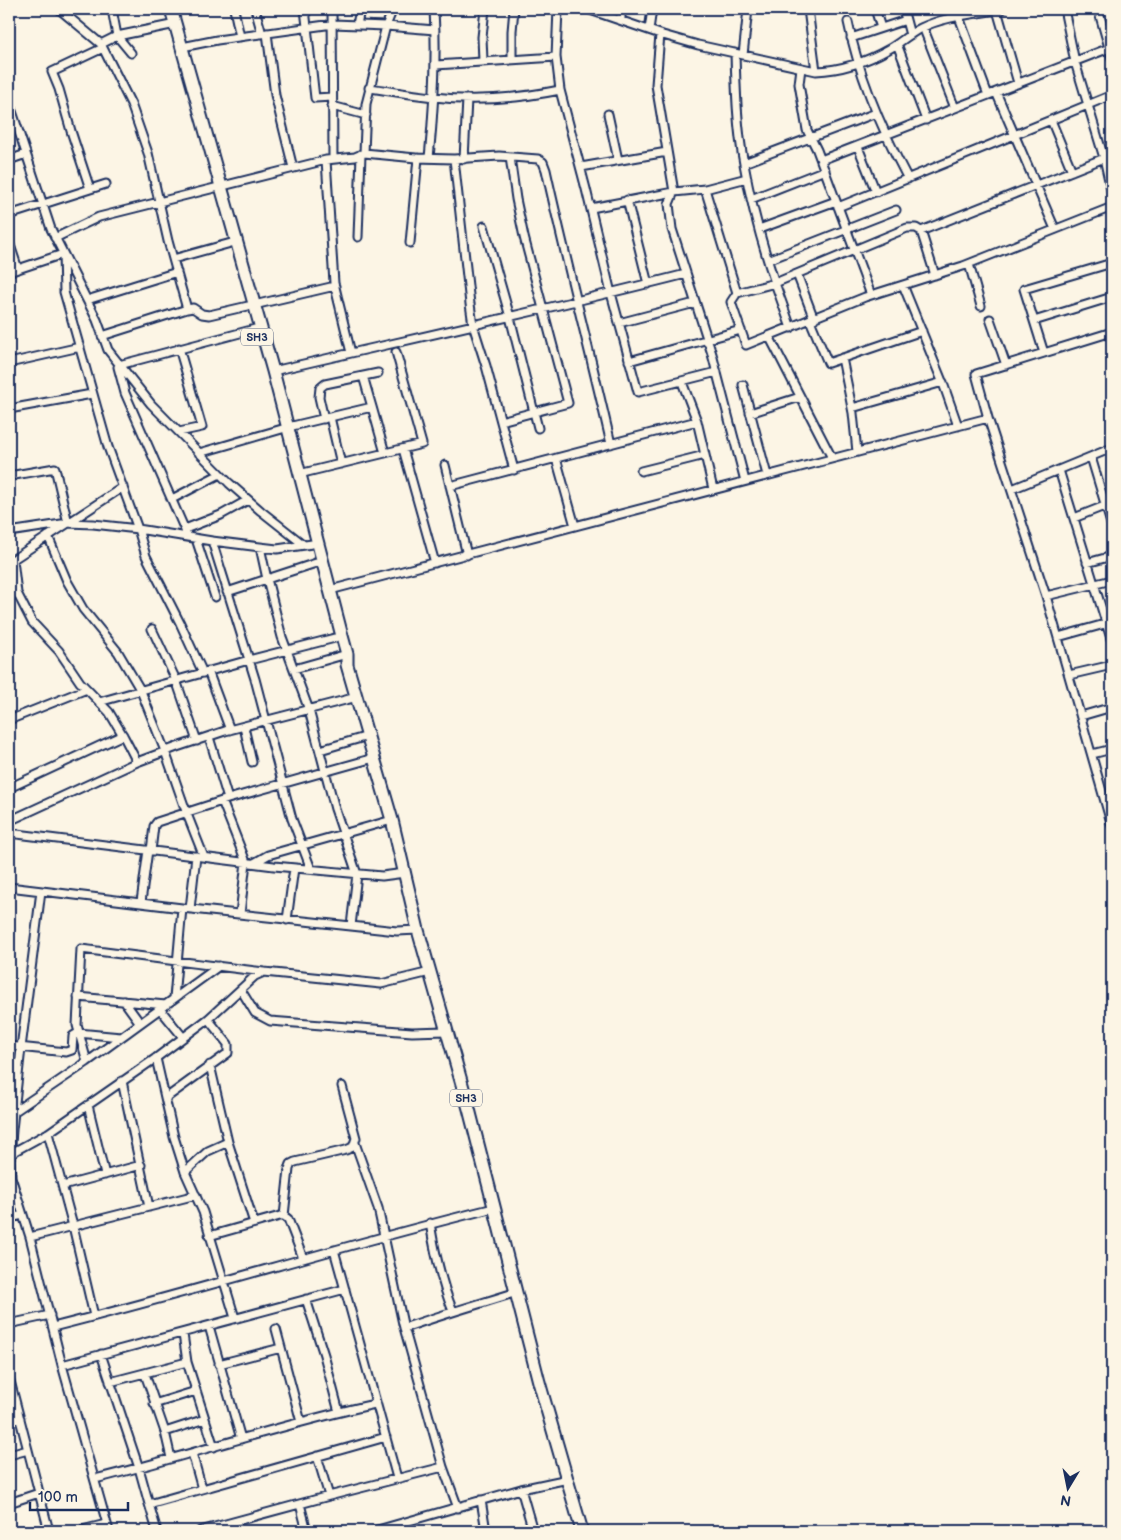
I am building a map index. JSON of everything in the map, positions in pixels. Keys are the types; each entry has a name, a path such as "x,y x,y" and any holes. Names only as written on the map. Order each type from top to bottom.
{"main road":[{"name":"SH3","path":"165,9 182,47 231,243 273,371 308,545 316,563 335,638 345,659"},
{"name":"SH3","path":"171,9 173,25 251,306 255,329 300,474 330,590 345,659 392,820 418,930 469,1109 539,1382 582,1531"}],"street":[{"path":"58,9 102,46 131,104 148,153 187,310"},
{"path":"112,9 117,36 131,53"},
{"path":"234,9 240,37"},
{"path":"256,9 264,34 274,95 293,168"},
{"path":"305,9 315,98 332,97"},
{"path":"332,9 330,160 335,286 351,353"},
{"path":"358,25 360,9"},
{"path":"358,237 366,104 386,26 393,9"},
{"path":"429,158 435,97 436,30 434,9"},
{"path":"483,61 482,38 485,9"},
{"path":"512,59 514,9"},
{"path":"558,9 556,57 560,90 638,392 717,372"},
{"path":"587,9 660,34 816,71 834,70 858,64 897,44 923,27 959,17 1000,9 1018,83"},
{"path":"621,9 621,20"},
{"path":"649,30 652,9"},
{"path":"743,55 748,9"},
{"path":"808,9 816,71"},
{"path":"875,9 881,28"},
{"path":"903,9 910,35"},
{"path":"1064,9 1075,62 1104,158 1112,194"},
{"path":"1098,9 1112,58"},
{"path":"959,17 988,95"},
{"path":"851,38 906,20"},
{"path":"848,22 858,64 876,114 885,136 908,179"},
{"path":"182,47 333,24 436,30"},
{"path":"90,189 52,72 117,36 173,25"},
{"path":"923,27 955,108"},
{"path":"660,34 656,85 674,192 670,199 669,214 694,302 717,372 745,481"},
{"path":"897,44 926,120"},
{"path":"821,160 1110,47"},
{"path":"735,53 736,90 744,162 751,199 768,260 791,328"},
{"path":"436,65 556,57"},
{"path":"801,68 799,84 807,130 821,160 871,295"},
{"path":"369,88 435,97 467,99 531,95 560,90"},
{"path":"996,92 1055,229"},
{"path":"759,229 876,192 1112,95"},
{"path":"464,159 467,99"},
{"path":"9,104 55,238 87,300 108,350 151,404 220,474 248,500 308,545"},
{"path":"332,106 366,115"},
{"path":"608,114 618,160"},
{"path":"744,162 876,114"},
{"path":"1051,120 1072,171"},
{"path":"858,147 876,192"},
{"path":"581,167 667,152"},
{"path":"9,160 26,154"},
{"path":"55,238 99,217 293,168 355,157 362,154 418,158 510,157 538,159 543,162 546,170 611,444"},
{"path":"921,231 1112,155"},
{"path":"501,421 568,403 524,237 510,157"},
{"path":"410,243 418,158"},
{"path":"454,159 473,325 514,470"},
{"path":"751,199 824,170"},
{"path":"591,208 674,192 705,189 747,178"},
{"path":"9,215 106,184"},
{"path":"705,189 737,294"},
{"path":"627,200 648,284"},
{"path":"935,275 921,231 913,227 797,274 737,294 731,302 746,345 871,295 903,284 935,275 969,264 1112,207"},
{"path":"768,260 896,210"},
{"path":"484,226 510,317 538,428"},
{"path":"9,242 18,269"},
{"path":"173,259 231,243"},
{"path":"9,272 63,254"},
{"path":"63,254 64,292 92,394 146,556 205,672 230,730"},
{"path":"1044,353 1024,289 1112,263"},
{"path":"969,264 981,306"},
{"path":"87,300 177,272"},
{"path":"273,371 544,310 686,274"},
{"path":"797,274 828,363 922,331"},
{"path":"903,284 943,382 958,426"},
{"path":"102,336 193,308 202,314 209,315 335,286"},
{"path":"1034,321 1112,297"},
{"path":"619,323 694,302"},
{"path":"990,319 1006,365"},
{"path":"117,363 255,329"},
{"path":"629,361 741,330"},
{"path":"1112,332 976,374 988,418 1046,596 1112,826"},
{"path":"769,336 832,458"},
{"path":"9,363 80,347"},
{"path":"178,348 202,426 179,432"},
{"path":"300,474 422,444 396,352"},
{"path":"842,358 852,408 857,452"},
{"path":"117,363 125,393 185,529 192,538 215,597"},
{"path":"341,464 319,397 320,388 325,384 378,373"},
{"path":"363,376 385,453"},
{"path":"682,382 697,421 713,489"},
{"path":"852,408 943,382"},
{"path":"743,385 767,475"},
{"path":"9,409 92,394"},
{"path":"750,413 800,397"},
{"path":"199,453 285,428 372,407"},
{"path":"330,590 988,418"},
{"path":"450,486 697,421"},
{"path":"403,448 435,563"},
{"path":"1012,489 1112,448"},
{"path":"641,471 704,455"},
{"path":"1091,457 1109,504 1112,527"},
{"path":"556,458 575,526"},
{"path":"445,465 467,555"},
{"path":"9,476 55,468 68,523"},
{"path":"1059,470 1094,584 1109,622 1112,642"},
{"path":"172,499 220,474"},
{"path":"123,487 11,561 16,593 22,606 32,622 59,651 87,689 108,712 123,735 136,762"},
{"path":"185,529 221,515 248,500"},
{"path":"1074,518 1109,504"},
{"path":"9,532 68,523 93,524 277,549 308,545"},
{"path":"48,536 67,581 83,609 118,652 140,691 165,751 200,857 190,909"},
{"path":"212,541 249,660 282,784 311,869"},
{"path":"260,547 287,650 309,710 342,834 357,874 351,926"},
{"path":"1088,562 1112,556"},
{"path":"227,592 316,563"},
{"path":"1046,596 1112,580"},
{"path":"1058,637 1109,622"},
{"path":"152,629 176,680 196,740"},
{"path":"99,702 335,638"},
{"path":"294,669 345,659"},
{"path":"1069,675 1112,665"},
{"path":"9,720 87,689"},
{"path":"9,821 136,762 165,751 230,730 244,728 357,697"},
{"path":"1081,716 1112,707"},
{"path":"244,728 252,762"},
{"path":"9,788 123,735"},
{"path":"209,736 225,800 250,862 240,914"},
{"path":"320,750 368,736"},
{"path":"1092,754 1112,749"},
{"path":"141,902 155,824 225,800 374,758"},
{"path":"1103,792 1112,789"},
{"path":"250,862 302,844 392,820"},
{"path":"9,832 294,868 382,876 405,873"},
{"path":"287,920 294,868"},
{"path":"9,887 287,920 397,931 418,930"},
{"path":"41,891 15,1111 10,1130 11,1177 30,1237 62,1365 107,1527 78,1531"},
{"path":"174,998 182,908"},
{"path":"87,1062 78,1033 81,949 264,972 381,984 430,972"},
{"path":"15,1111 87,1062 219,966"},
{"path":"10,1157 22,1147 48,1132 156,1058 182,1036 208,1019 255,976 264,972"},
{"path":"241,990 255,1013 270,1021 412,1032 446,1031"},
{"path":"78,997 163,1007 182,1036"},
{"path":"124,1001 140,1023"},
{"path":"166,1098 228,1053 228,1044 208,1019"},
{"path":"9,1046 70,1051 73,1047 73,1036 78,1033 121,1037"},
{"path":"156,1058 174,1137 185,1172 202,1212 235,1318"},
{"path":"210,1066 228,1142 254,1223"},
{"path":"122,1080 149,1206"},
{"path":"342,1086 356,1143 374,1194 404,1328 443,1467 458,1508"},
{"path":"88,1105 105,1175"},
{"path":"48,1132 94,1316"},
{"path":"185,1172 208,1151 228,1142"},
{"path":"284,1216 291,1164 346,1150 353,1147 356,1143"},
{"path":"63,1186 141,1165"},
{"path":"30,1237 196,1195"},
{"path":"53,1327 383,1235 494,1208"},
{"path":"9,1218 23,1215"},
{"path":"209,1236 284,1216 288,1219 303,1258"},
{"path":"430,1223 442,1280 453,1311"},
{"path":"334,1250 397,1478"},
{"path":"62,1365 184,1334 235,1318 345,1289"},
{"path":"404,1328 517,1292"},
{"path":"306,1299 324,1354 339,1412"},
{"path":"9,1324 50,1315"},
{"path":"209,1326 241,1439"},
{"path":"276,1329 301,1422"},
{"path":"184,1334 187,1362 214,1447"},
{"path":"219,1364 281,1348"},
{"path":"102,1354 139,1468 157,1531"},
{"path":"110,1382 187,1362"},
{"path":"145,1374 171,1458"},
{"path":"9,1377 49,1531"},
{"path":"154,1404 196,1391"},
{"path":"95,1479 301,1422 375,1404"},
{"path":"9,1421 20,1418"},
{"path":"164,1432 205,1419"},
{"path":"149,1504 386,1437"},
{"path":"9,1455 28,1450"},
{"path":"192,1453 202,1489"},
{"path":"317,1456 329,1496"},
{"path":"200,1531 443,1467"},
{"path":"374,1531 521,1489 568,1479"},
{"path":"521,1489 533,1530 524,1531"},
{"path":"9,1503 39,1493"},
{"path":"481,1500 486,1531"},
{"path":"300,1504 307,1531"}]}
